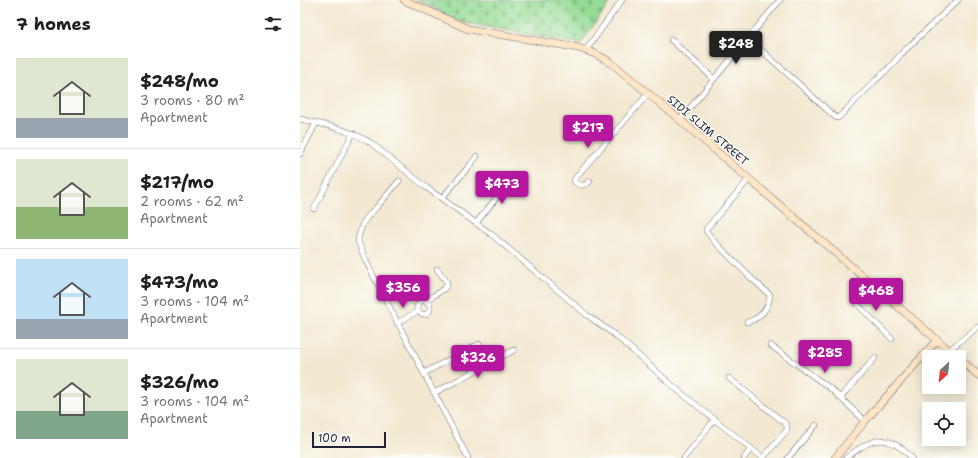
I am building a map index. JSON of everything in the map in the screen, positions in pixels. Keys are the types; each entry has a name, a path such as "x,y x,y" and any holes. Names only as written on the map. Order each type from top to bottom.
{"main road":[{"name":"SIDI SLIM STREET","path":"404,0 468,29 521,37 586,50 614,65 949,350"},
{"path":"835,458 937,340"},
{"name":"SIDI SLIM STREET","path":"966,365 978,375"}],"street":[{"path":"586,50 622,0"},
{"path":"680,120 780,0"},
{"path":"748,38 836,118 839,118 901,54 958,0"},
{"path":"671,40 714,79"},
{"path":"590,180 588,184 583,185 576,183 575,178 648,94"},
{"path":"300,119 353,133 371,143 476,223 587,315 615,335 680,392 763,458 787,430 786,424 729,378"},
{"path":"300,154 316,123"},
{"path":"314,209 353,133"},
{"path":"442,198 477,156"},
{"path":"476,223 516,176"},
{"path":"747,322 762,314 769,302 770,295 709,236 706,229 749,179"},
{"path":"399,181 363,223 358,241 365,259 397,323 468,458"},
{"path":"418,311 417,307 419,303 426,301 445,288 447,284 437,269"},
{"path":"872,284 861,298 858,305 892,339"},
{"path":"418,311 421,314 429,311 430,305 426,301"},
{"path":"397,323 418,311"},
{"path":"949,350 978,328"},
{"path":"424,373 479,344"},
{"path":"770,345 831,389 865,422"},
{"path":"434,393 514,350"},
{"path":"840,398 876,358"},
{"path":"684,458 715,419"},
{"path":"788,458 816,426"},
{"path":"846,458 861,446 869,442 879,440 895,443 912,458"},
{"path":"744,458 752,449"}],"green space":[{"path":"417,0 612,0 580,44 461,22"}]}
